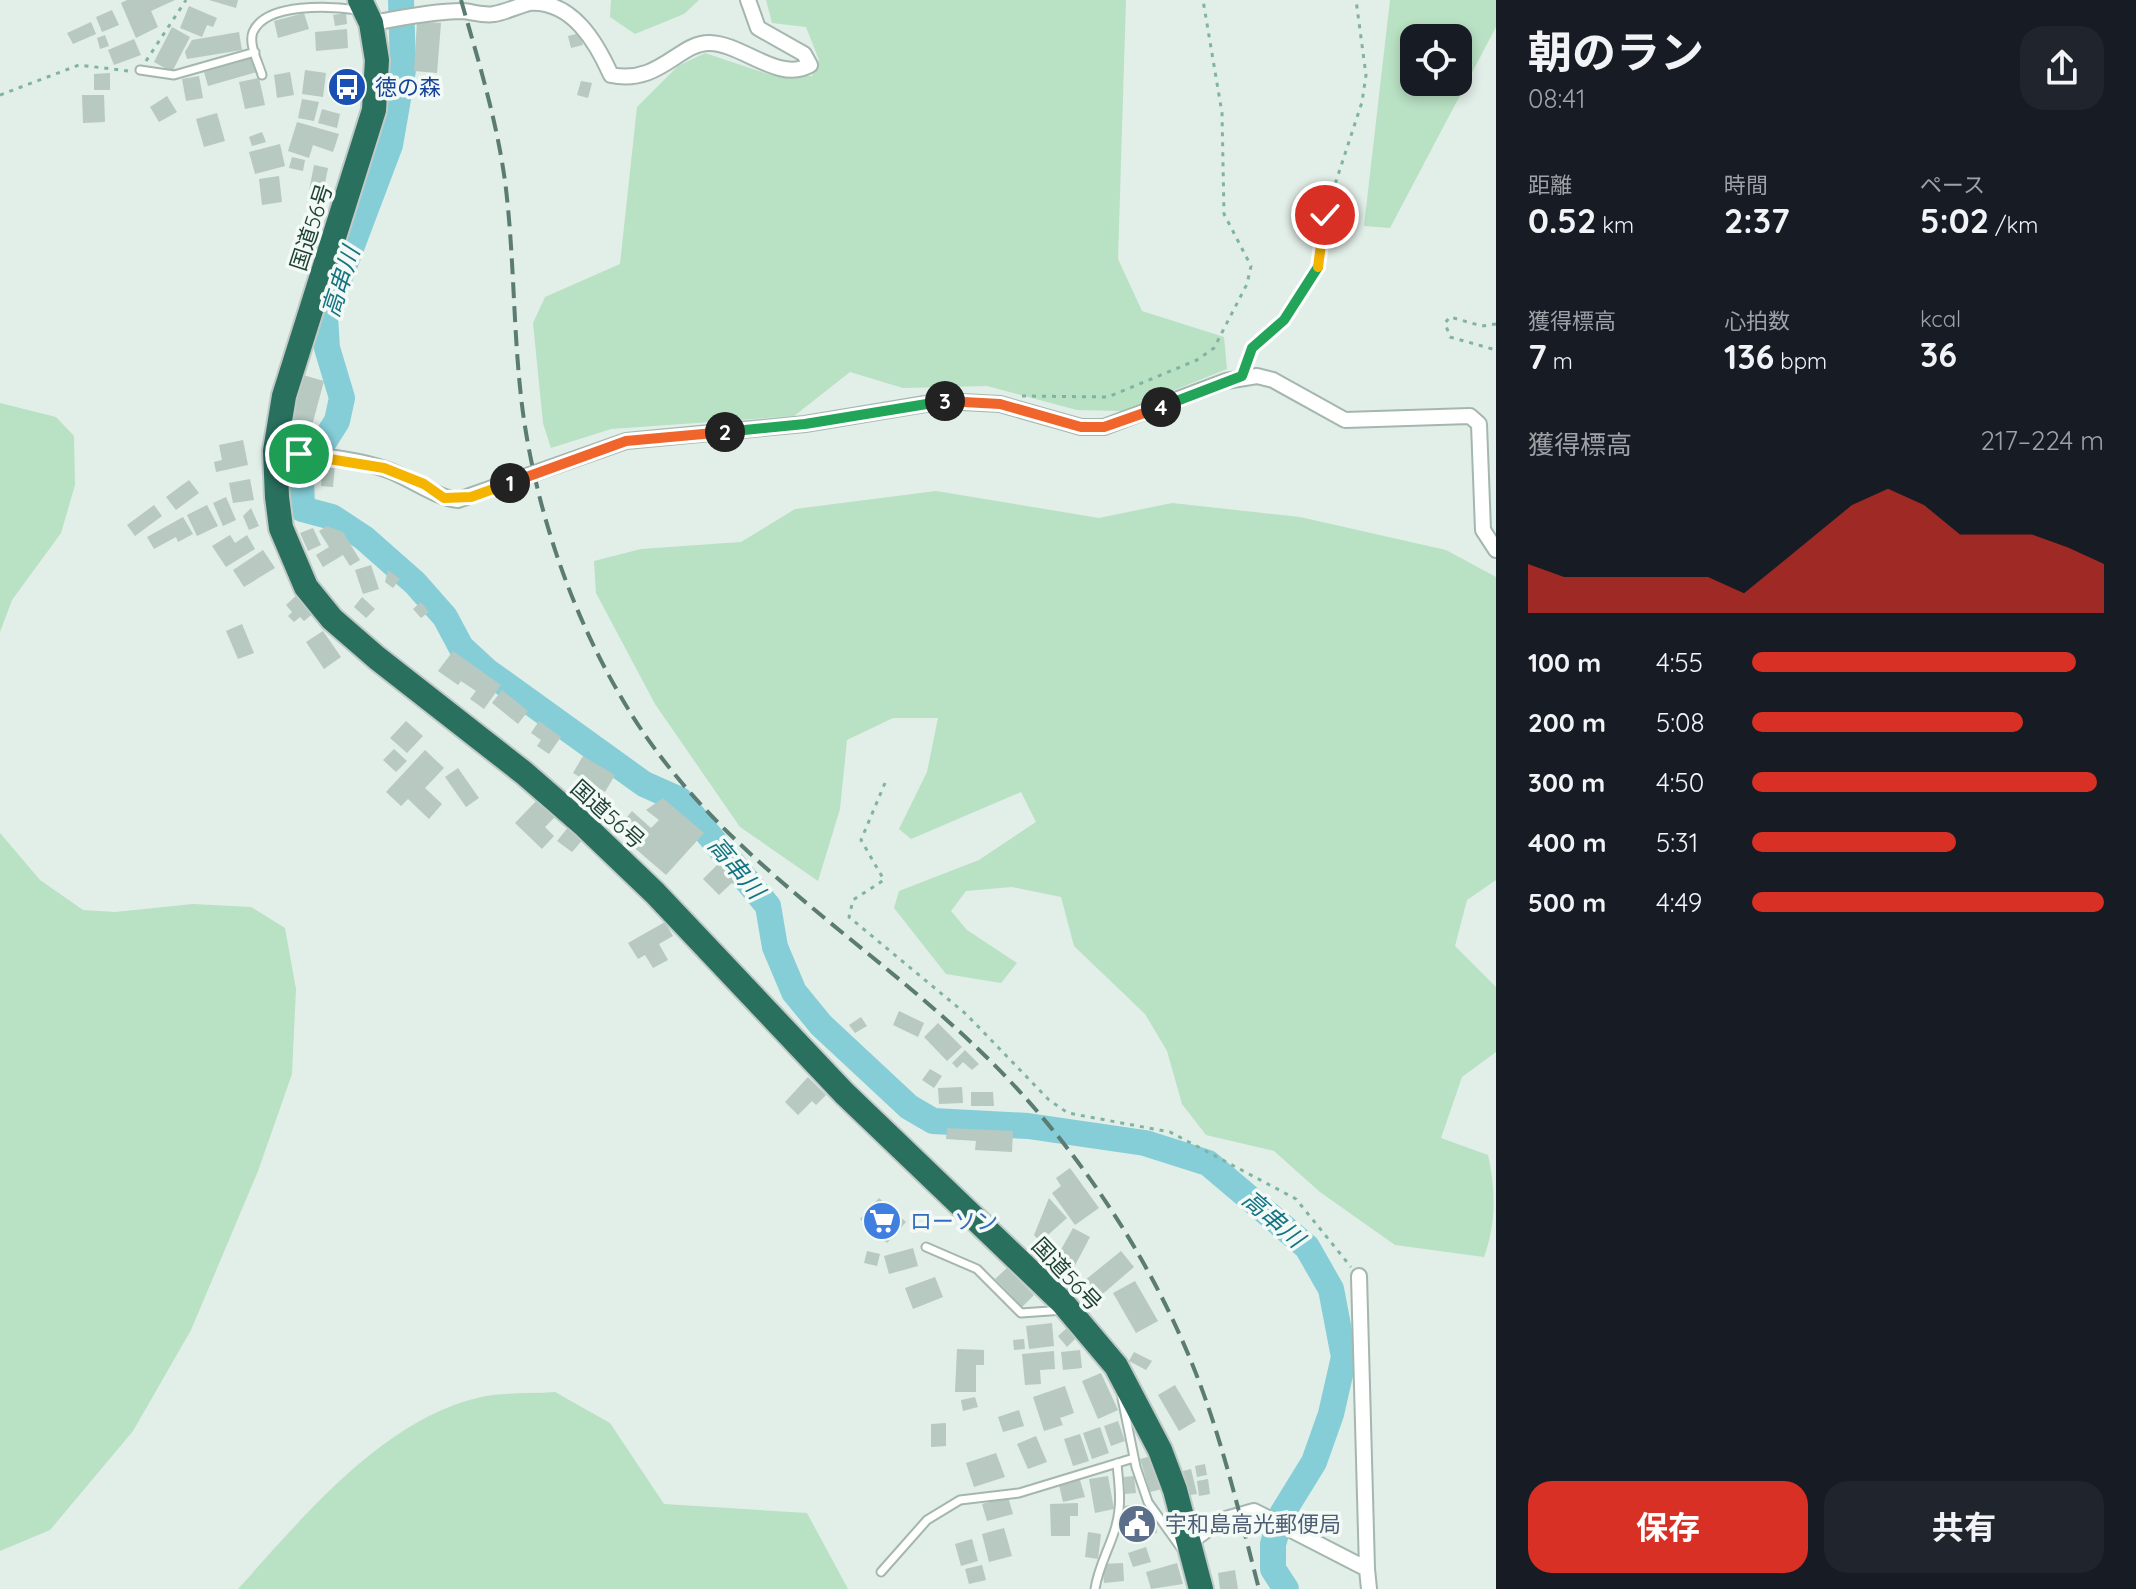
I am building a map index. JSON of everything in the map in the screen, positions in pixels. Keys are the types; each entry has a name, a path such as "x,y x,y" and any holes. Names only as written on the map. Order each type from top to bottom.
{"highway":[{"name":"国道56号","path":"371,13 377,60 374,110 284,396 287,453 281,528 306,587 332,619 585,826 655,893 844,1093 1068,1310 1116,1366 1160,1450 1200,1583"}],"street":[{"path":"371,13 465,11 493,15 532,2 552,5 582,23 595,38 611,75 622,77 642,76 704,43 728,44 779,69 800,71 810,65 804,54 758,28 748,0"},
{"path":"287,453 384,468 424,484 444,498 458,500 626,441 805,424 943,401 1000,404 1081,427 1104,427 1242,376 1273,380 1345,420 1470,416 1479,424 1483,530 1496,550"},
{"path":"1359,1276 1369,1589"},
{"path":"1190,1542 1219,1521 1254,1511 1367,1569"}],"lane":[{"path":"262,75 253,32 264,20 281,12 318,8 371,13"},
{"path":"140,70 174,75 255,52"},
{"path":"926,1247 977,1269 1021,1313 1068,1310"},
{"path":"1116,1366 1134,1458 1148,1502 1200,1583"},
{"path":"881,1572 927,1520 960,1500 1019,1493 1134,1458"},
{"path":"1095,1589 1099,1564 1107,1552 1119,1512 1117,1463"}],"path":[{"path":"0,95 37,78 79,65 140,70 186,0"},
{"path":"1000,404 1029,393 1091,399 1108,397 1197,360 1214,348 1227,325 1247,284 1251,266 1224,214 1222,113 1203,0"},
{"path":"1242,376 1252,348 1284,320 1321,263 1325,215 1362,102 1366,75 1356,0"},
{"path":"1496,324 1482,326 1450,317 1445,323 1450,337 1496,350"},
{"path":"885,783 861,840 884,880 853,900 849,917 966,1014 1049,1100 1068,1113 1170,1132 1296,1199 1359,1276"}],"green space":[{"path":"611,0 699,0 684,14 635,34 610,17"},
{"path":"766,0 1126,0 1118,259 1142,311 1224,337 1227,369 1122,411 1077,410 987,386 903,388 850,372 794,416 611,429 551,448 543,423 533,323 545,297 620,264 637,107 678,66 705,53 768,74 812,76 819,60 806,27 772,23"},
{"path":"1390,0 1496,0 1496,27 1472,73 1472,24 1400,24 1400,96 1460,96 1390,228 1364,226"},
{"path":"0,403 56,417 74,436 75,485 61,533 12,600 0,632"},
{"path":"936,491 1099,518 1172,503 1300,517 1446,550 1496,577 1496,880 1467,900 1455,946 1496,987 1496,1052 1462,1077 1441,1138 1488,1155 1494,1207 1484,1257 1395,1245 1320,1192 1274,1151 1206,1135 1182,1104 1167,1051 1145,1014 1074,946 1061,897 1012,887 966,891 951,911 967,930 1017,963 1001,983 946,974 894,908 899,891 979,860 1036,822 1021,792 911,839 899,829 927,772 938,718 893,718 847,740 840,809 818,881 740,827 655,704 596,593 594,561 641,549 741,542 795,509"},
{"path":"0,833 40,880 83,910 115,912 193,904 251,907 285,928 296,989 292,1074 258,1171 191,1330 133,1431 50,1530 0,1551"},
{"path":"555,1392 610,1423 664,1504 807,1513 848,1589 238,1589 347,1474 411,1426 445,1409 481,1397"}],"building":[{"path":"127,0 175,0 151,11 158,27 136,38 121,3"},
{"path":"209,0 238,0 236,8"},
{"path":"189,6 217,18 213,27 207,25 202,37 180,28"},
{"path":"112,10 119,25 102,32 96,17"},
{"path":"304,13 309,29 278,38 274,21"},
{"path":"346,13 347,24 335,26 333,15"},
{"path":"417,21 441,23 437,73 414,71"},
{"path":"91,22 96,34 73,44 67,33"},
{"path":"172,27 190,37 172,72 154,62"},
{"path":"347,29 348,48 316,51 315,32"},
{"path":"239,32 242,50 187,59 185,52 192,40"},
{"path":"580,33 583,45 571,48 568,36"},
{"path":"105,35 109,46 100,49 97,38"},
{"path":"134,39 141,55 114,65 108,50"},
{"path":"253,58 257,72 208,86 204,72"},
{"path":"305,70 326,73 323,97 302,94"},
{"path":"290,72 294,95 277,98 274,75"},
{"path":"110,73 110,90 94,90 94,74"},
{"path":"336,74 350,74 350,87 336,88"},
{"path":"199,76 203,98 186,101 182,79"},
{"path":"259,78 265,105 245,109 239,82"},
{"path":"581,81 592,83 588,98 577,95"},
{"path":"82,95 104,95 105,122 83,123"},
{"path":"167,96 177,112 159,122 150,107"},
{"path":"302,99 319,102 314,121 298,118"},
{"path":"322,109 340,114 337,128 318,123"},
{"path":"217,113 225,141 204,147 196,119"},
{"path":"297,122 339,134 333,152 313,145 309,158 288,151"},
{"path":"262,132 266,142 252,146 249,137"},
{"path":"280,144 285,166 255,174 249,152"},
{"path":"292,157 305,160 303,171 289,168"},
{"path":"314,165 328,168 323,193 309,191"},
{"path":"279,176 282,202 262,205 259,179"},
{"path":"303,375 324,381 310,433 289,427"},
{"path":"243,440 248,465 216,472 214,462 222,460 219,445"},
{"path":"323,463 335,465 333,487 321,486"},
{"path":"250,479 254,500 233,503 229,483"},
{"path":"189,480 199,493 176,510 166,497"},
{"path":"226,497 236,520 223,526 213,503"},
{"path":"154,505 162,516 135,536 127,525"},
{"path":"207,505 218,526 197,536 187,515"},
{"path":"251,508 259,526 249,530 243,516"},
{"path":"183,517 193,534 178,542 176,537 154,549 147,537"},
{"path":"327,526 343,532 360,560 350,566 343,555 323,567 316,555 329,547 319,531"},
{"path":"313,528 321,545 308,551 300,533"},
{"path":"230,535 235,543 247,535 255,549 226,567 212,546"},
{"path":"263,550 275,568 244,587 233,570"},
{"path":"371,565 379,589 363,594 355,570"},
{"path":"388,570 400,579 393,588 385,582"},
{"path":"298,594 315,612 304,621 300,617 294,622 288,616 292,612 286,605"},
{"path":"362,597 375,609 366,618 354,607"},
{"path":"421,602 429,612 421,618 413,609"},
{"path":"242,624 254,653 238,659 226,631"},
{"path":"323,631 341,657 324,669 306,642"},
{"path":"453,651 501,685 484,709 470,699 476,691 461,681 458,685 438,671"},
{"path":"502,690 528,711 518,724 492,703"},
{"path":"406,721 423,736 407,753 390,738"},
{"path":"539,721 561,737 549,754 537,746 541,740 531,733"},
{"path":"394,749 407,761 396,772 383,760"},
{"path":"425,750 444,768 425,788 442,804 429,819 408,799 401,806 386,792"},
{"path":"583,756 615,775 605,792 573,773"},
{"path":"458,768 479,798 466,807 445,777"},
{"path":"540,797 558,814 545,827 554,836 542,849 515,823"},
{"path":"663,798 704,833 666,875 615,831 632,811 651,828 659,820 646,810"},
{"path":"570,825 585,837 572,852 557,841"},
{"path":"719,863 736,879 719,895 703,879"},
{"path":"665,922 673,936 659,944 668,960 653,968 645,955 638,959 628,943"},
{"path":"899,1011 924,1023 918,1037 893,1025"},
{"path":"861,1017 867,1026 855,1033 849,1025"},
{"path":"938,1023 962,1047 947,1061 924,1037"},
{"path":"965,1050 979,1064 972,1070 963,1062 957,1068 952,1063"},
{"path":"930,1069 942,1076 934,1088 922,1080"},
{"path":"808,1077 826,1095 816,1105 812,1101 798,1115 785,1102"},
{"path":"962,1087 963,1103 939,1104 938,1088"},
{"path":"971,1092 993,1092 994,1106 971,1106"},
{"path":"947,1128 1013,1131 1012,1152 975,1150 976,1141 946,1139"},
{"path":"1070,1168 1099,1208 1075,1225 1052,1193 1061,1186 1056,1178"},
{"path":"879,1198 906,1222 887,1243 860,1219"},
{"path":"1049,1198 1067,1218 1040,1242 1034,1235"},
{"path":"1073,1228 1090,1237 1071,1273 1053,1264"},
{"path":"913,1248 918,1266 889,1274 884,1256"},
{"path":"867,1251 880,1254 877,1266 864,1263"},
{"path":"1121,1251 1134,1267 1098,1298 1084,1281"},
{"path":"1007,1268 1034,1295 1022,1307 995,1279"},
{"path":"935,1277 943,1297 913,1309 905,1288"},
{"path":"1135,1281 1158,1321 1136,1333 1113,1293"},
{"path":"1052,1323 1054,1346 1029,1349 1026,1326"},
{"path":"1068,1327 1077,1337 1067,1347 1058,1336"},
{"path":"1024,1339 1025,1349 1014,1350 1013,1340"},
{"path":"957,1349 984,1350 984,1365 976,1365 976,1392 955,1392"},
{"path":"1080,1350 1082,1368 1063,1370 1061,1352"},
{"path":"1054,1351 1055,1369 1040,1370 1041,1384 1025,1385 1022,1354"},
{"path":"1134,1352 1152,1361 1146,1370 1129,1361"},
{"path":"1101,1373 1118,1410 1098,1419 1082,1381"},
{"path":"1175,1385 1196,1421 1179,1431 1158,1395"},
{"path":"1065,1386 1074,1413 1060,1418 1063,1425 1044,1431 1033,1397"},
{"path":"975,1397 978,1407 963,1411 961,1400"},
{"path":"1019,1410 1024,1426 1003,1432 998,1417"},
{"path":"1118,1421 1125,1441 1111,1446 1104,1426"},
{"path":"946,1423 946,1446 931,1447 931,1424"},
{"path":"1100,1427 1109,1453 1092,1459 1083,1433"},
{"path":"1080,1434 1089,1461 1073,1466 1064,1439"},
{"path":"1036,1436 1047,1462 1028,1469 1017,1444"},
{"path":"996,1453 1005,1477 974,1487 966,1463"},
{"path":"1152,1456 1162,1489 1150,1492 1140,1459"},
{"path":"1205,1464 1207,1475 1197,1477 1195,1466"},
{"path":"1191,1469 1197,1494 1190,1495 1183,1471"},
{"path":"1108,1476 1114,1509 1095,1513 1089,1479"},
{"path":"1134,1476 1136,1493 1125,1494 1124,1477"},
{"path":"1208,1479 1210,1494 1199,1496 1197,1481"},
{"path":"1080,1480 1085,1497 1063,1502 1059,1485"},
{"path":"1008,1497 1013,1514 987,1521 982,1504"},
{"path":"1078,1503 1078,1516 1070,1516 1070,1536 1051,1536 1050,1504"},
{"path":"1138,1504 1140,1515 1154,1513 1157,1533 1124,1538 1124,1506"},
{"path":"1004,1528 1012,1556 989,1562 982,1534"},
{"path":"1088,1532 1101,1534 1098,1559 1085,1557"},
{"path":"972,1539 978,1561 961,1566 955,1544"},
{"path":"1146,1547 1151,1562 1133,1567 1128,1553"},
{"path":"1123,1563 1124,1581 1104,1583 1102,1564"},
{"path":"1177,1563 1183,1584 1151,1589 1146,1572"},
{"path":"982,1565 986,1580 969,1584 965,1569"},
{"path":"1235,1570 1238,1589 1220,1589 1218,1573"}],"waterway":[{"name":"高串川","path":"401,0 403,70 390,145 325,317 327,348 342,398 337,421 301,478 302,509 332,517 364,538 415,583 445,617 461,647 487,671 644,784 680,800 768,906 775,947 794,992 821,1025 909,1107 933,1121 1028,1126 1145,1143 1208,1163 1307,1247 1331,1289 1344,1357 1331,1414 1314,1462 1282,1514 1273,1544 1273,1569 1286,1589"}],"railway":[{"path":"461,0 503,165 520,391 530,455 558,559 600,659 652,745 692,795 782,882 976,1047 1045,1121 1107,1203 1159,1292 1200,1384 1232,1486 1259,1589"}],"place":[{"name":"徳の森","path":"347,87"},
{"name":"ローソン","path":"882,1221"},
{"name":"宇和島高光郵便局","path":"1137,1524"}],"route":[{"path":"299,454 384,468 424,484 444,498 458,500 626,441 805,424 943,401 1000,404 1081,427 1104,427 1242,376 1252,348 1284,320 1321,263 1325,215"}]}
